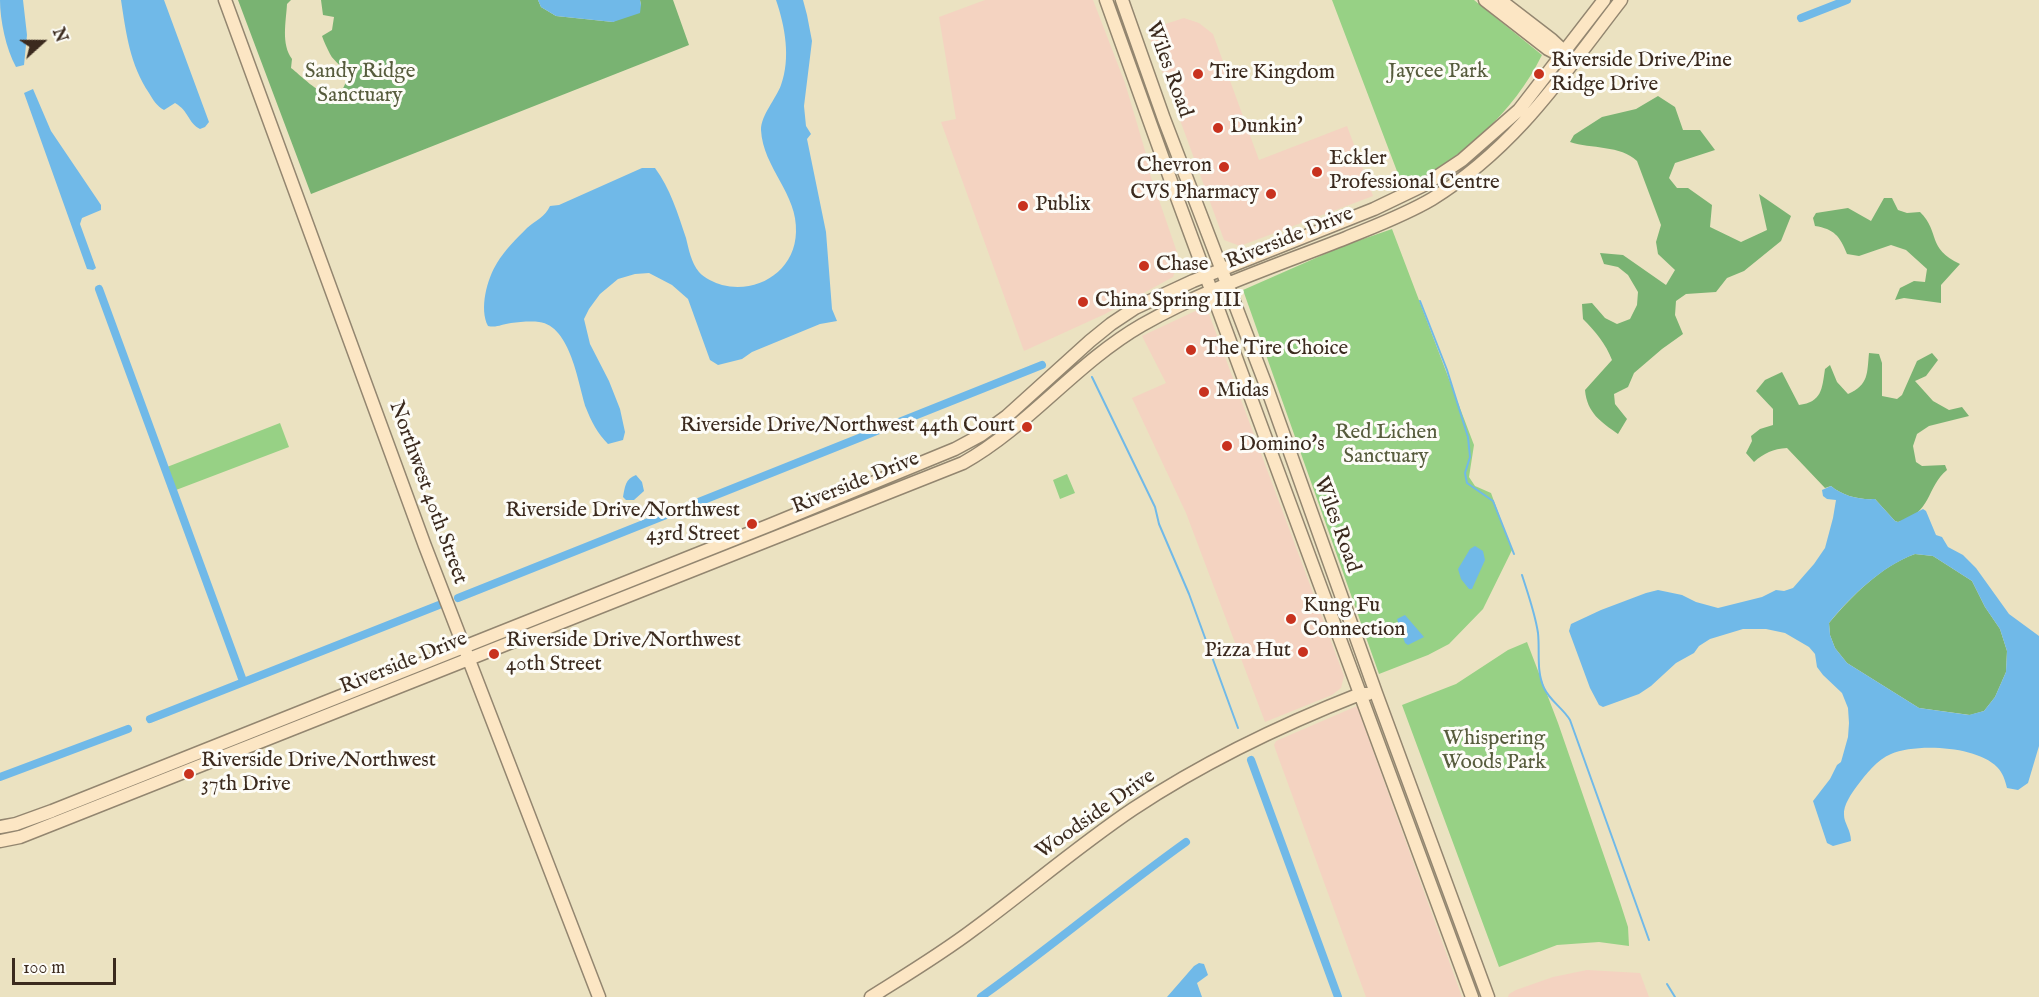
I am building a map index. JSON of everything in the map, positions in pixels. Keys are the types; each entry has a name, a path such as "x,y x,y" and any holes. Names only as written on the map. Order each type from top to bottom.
{"street":[{"name":"Northwest 40th Street","path":"225,0 466,653 599,997"},
{"name":"Wiles Road","path":"1107,0 1176,195 1472,997"},
{"name":"Wiles Road","path":"1122,0 1229,285 1373,688 1488,997"},
{"path":"1485,0 1548,49 1563,54"},
{"path":"1500,0 1573,61"},
{"name":"Riverside Drive","path":"0,841 20,837 48,826 956,449 981,435 1006,416 1110,324 1135,308 1207,275 1374,209 1426,184 1462,160 1494,134 1525,103 1604,0"},
{"name":"Riverside Drive","path":"0,827 16,824 52,811 963,463 993,445 1101,352 1125,335 1170,310 1213,291 1394,219 1432,199 1471,172 1502,146 1541,104 1621,0"},
{"path":"1028,417 1031,406 1065,372 1068,361"},
{"name":"Woodside Drive","path":"871,997 974,929 1086,842 1134,808 1215,760 1283,726 1373,688"},
{"path":"1421,860 1436,854"}],"shaded area":[{"path":"985,0 1093,0 1125,83 1150,174 1179,258 1173,277 1105,314 1024,351 941,122 956,119 939,17"},
{"path":"1184,18 1199,23 1213,34 1259,160 1347,126 1373,196 1240,246 1224,240 1147,30"},
{"path":"1206,306 1344,676 1341,688 1332,695 1265,722 1186,513 1132,398 1166,383 1142,336"},
{"path":"1357,706 1462,997 1366,997 1276,751 1274,745 1276,741"},
{"path":"1587,970 1640,973 1649,997 1508,997 1516,990 1553,977"}],"green space":[{"name":"Sandy Ridge Sanctuary","path":"238,0 291,0 287,4 285,33 286,47 292,59 291,68 323,93 331,95 342,90 346,79 344,70 330,54 322,36 332,30 334,17 323,15 321,0 538,0 541,7 556,16 613,22 641,5 640,0 673,0 689,45 311,194"},
{"name":"Jaycee Park","path":"1332,0 1474,0 1542,55 1517,96 1484,132 1445,163 1403,187"},
{"path":"1658,96 1675,107 1683,130 1700,130 1715,150 1675,163 1669,178 1677,188 1688,188 1712,205 1710,227 1741,242 1767,230 1759,194 1791,216 1781,241 1744,271 1727,278 1716,292 1686,294 1676,301 1675,315 1683,334 1634,373 1628,387 1614,394 1615,404 1627,419 1618,434 1596,416 1586,398 1585,390 1612,360 1600,338 1583,319 1582,304 1592,303 1605,318 1617,324 1630,319 1637,305 1638,292 1628,275 1618,267 1604,264 1600,253 1623,255 1666,285 1675,270 1658,254 1656,242 1661,225 1637,161 1623,152 1570,142 1574,135 1602,117 1636,109"},
{"path":"1884,198 1892,198 1898,210 1907,213 1920,212 1942,252 1960,264 1941,285 1941,303 1904,298 1895,300 1900,288 1914,281 1925,282 1927,269 1906,250 1891,245 1859,256 1847,254 1842,242 1832,231 1815,226 1813,218 1816,213 1848,208 1871,221"},
{"name":"Red Lichen Sanctuary","path":"1392,229 1474,445 1469,477 1475,486 1491,493 1512,550 1483,609 1449,644 1428,655 1379,674 1243,290 1343,246"},
{"path":"1869,353 1879,354 1882,363 1882,396 1897,399 1902,395 1917,361 1932,353 1938,360 1926,376 1915,381 1933,401 1949,410 1962,407 1969,416 1929,426 1917,434 1913,446 1916,462 1922,466 1945,465 1947,470 1935,484 1923,507 1909,518 1898,522 1875,499 1852,497 1831,486 1825,488 1787,448 1769,452 1754,462 1746,453 1752,441 1751,436 1760,429 1773,425 1773,409 1756,391 1765,380 1782,372 1799,405 1817,398 1825,369 1830,365 1837,382 1848,394 1860,387 1866,378"},
{"path":"280,423 289,447 176,490 167,467"},
{"path":"1067,474 1075,493 1060,499 1053,480"},
{"path":"1915,554 1933,556 1972,581 1985,607 2000,629 2007,651 2006,672 1995,697 1984,711 1970,715 1919,708 1847,663 1835,648 1830,635 1829,623 1879,574"},
{"name":"Whispering Woods Park","path":"1527,642 1558,723 1620,902 1628,927 1629,946 1599,942 1557,945 1499,967 1402,705 1456,684 1508,650"}],"water":[{"path":"0,0 23,0 27,35 24,65 16,67 9,52 2,25"},
{"path":"121,0 164,0 209,122 205,127 200,129 193,124 175,103 164,110 152,98 133,60"},
{"path":"538,0 640,0 641,5 640,13 613,22 556,16 541,7"},
{"path":"776,0 803,0 812,41 804,106 806,126 811,134 807,139 826,232 832,309 837,321 820,324 752,352 742,359 718,365 710,360 688,299 672,285 649,273 618,279 600,294 584,319 590,344 620,409 625,432 623,440 608,444 598,432 588,413 572,358 559,334 550,326 539,322 488,326 484,303 490,277 507,249 527,228 543,216 550,206 559,205 642,168 655,168 665,184 677,211 692,260 704,276 722,285 749,286 772,276 782,268 794,246 795,218 792,205 768,157 761,130 763,119 781,85 786,64 784,31"},
{"path":"33,89 51,131 101,205 101,210 82,218 80,224 96,268 93,270 87,269 24,93"},
{"path":"636,475 642,482 644,491 634,500 626,500 623,497 626,484"},
{"path":"1831,486 1852,497 1875,499 1898,522 1923,509 1926,511 1936,535 1942,537 1948,547 1963,555 1976,568 2009,614 2039,636 2039,746 2028,783 2018,790 2007,788 1997,767 1976,755 1946,748 1915,748 1891,754 1868,772 1848,799 1844,815 1851,841 1833,846 1827,843 1813,801 1841,762 1848,737 1848,708 1842,693 1817,667 1815,654 1809,647 1785,633 1766,629 1743,629 1710,639 1699,646 1694,653 1676,663 1639,694 1603,707 1599,705 1590,688 1569,631 1571,624 1601,610 1658,590 1682,595 1696,602 1718,608 1762,597 1776,590 1784,591 1793,588 1825,548 1836,500 1827,499 1823,496 1822,490","holes":["1915,554 1933,556 1972,581 1985,607 2000,629 2007,651 2006,672 1995,697 1984,711 1969,715 1919,708 1847,663 1835,648 1830,635 1829,623 1857,592 1879,574"]},
{"path":"1475,546 1483,551 1485,560 1472,589 1469,589 1461,579 1458,569 1470,549"},
{"path":"1405,615 1424,637 1408,645 1405,643 1397,619"},
{"path":"1199,963 1204,964 1208,975 1197,983 1202,997 1167,997 1194,966"}],"waterway":[{"path":"1801,18 1847,0"},
{"path":"99,289 243,681"},
{"path":"1420,301 1447,370 1468,437 1470,457 1465,473 1467,483 1493,501 1514,554"},
{"path":"458,598 1042,365"},
{"path":"1092,377 1155,507 1159,524 1189,594 1238,728"},
{"path":"1522,575 1537,626 1539,668 1544,688 1570,720 1649,940"},
{"path":"150,719 439,605"},
{"path":"0,777 128,729"},
{"path":"1251,760 1338,997"},
{"path":"981,997 1186,842"},
{"path":"1667,984 1675,997"}],"place":[{"name":"Tire Kingdom","path":"1198,74"},
{"name":"Riverside Drive/Pine Ridge Drive","path":"1539,74"},
{"name":"Dunkin'","path":"1218,128"},
{"name":"Chevron","path":"1224,167"},
{"name":"Eckler Professional Centre","path":"1317,172"},
{"name":"CVS Pharmacy","path":"1271,194"},
{"name":"Publix","path":"1023,206"},
{"name":"Chase","path":"1144,266"},
{"name":"China Spring III","path":"1083,302"},
{"name":"The Tire Choice","path":"1191,350"},
{"name":"Midas","path":"1204,392"},
{"name":"Riverside Drive/Northwest 44th Court","path":"1027,427"},
{"name":"Domino's","path":"1227,446"},
{"name":"Riverside Drive/Northwest 43rd Street","path":"752,524"},
{"name":"Kung Fu Connection","path":"1291,619"},
{"name":"Pizza Hut","path":"1303,652"},
{"name":"Riverside Drive/Northwest 40th Street","path":"494,654"},
{"name":"Riverside Drive/Northwest 37th Drive","path":"189,774"}]}
